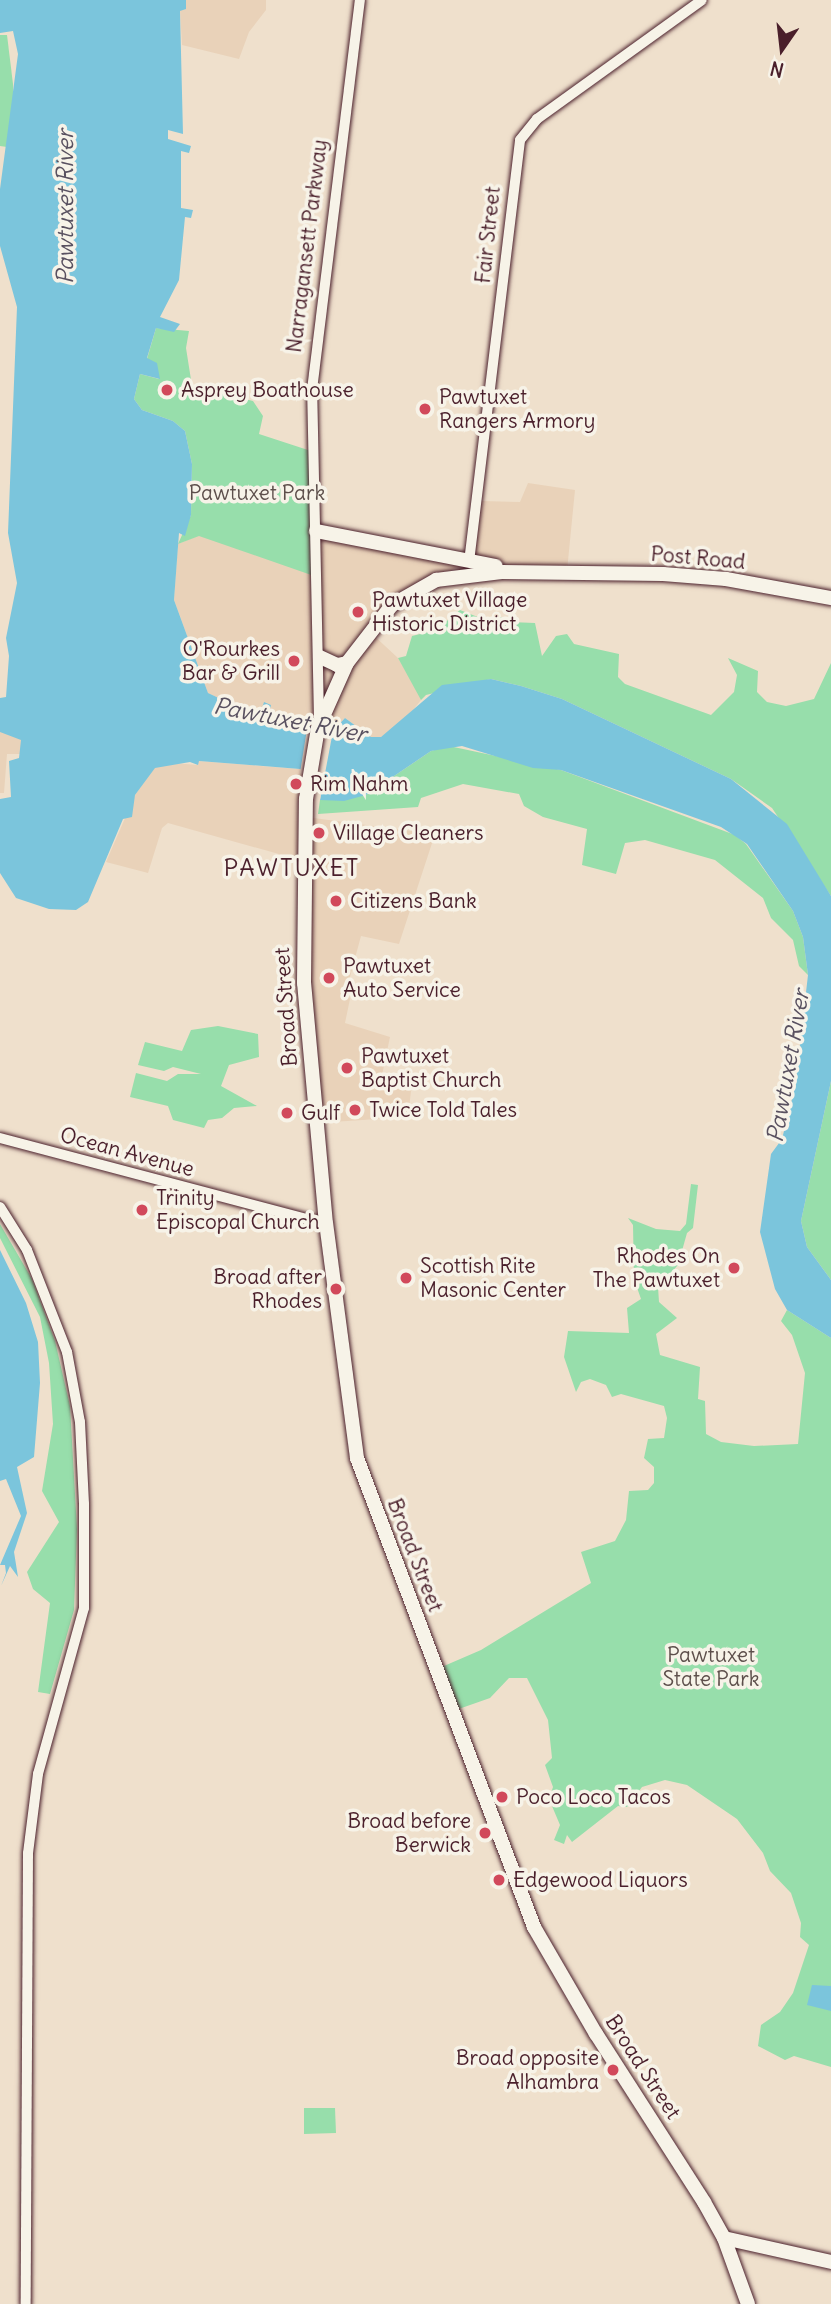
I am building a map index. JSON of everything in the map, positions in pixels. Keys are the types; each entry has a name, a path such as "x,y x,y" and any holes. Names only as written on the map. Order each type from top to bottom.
{"main road":[{"name":"Post Road","path":"316,531 362,537 469,562 560,572 726,579 831,598"},
{"name":"Post Road","path":"318,729 347,663 392,605 436,580 560,572"},
{"path":"320,657 337,665 347,663"},
{"name":"Narragansett Parkway","path":"315,749 318,729"},
{"name":"Broad Street","path":"315,749 306,797 304,983 326,1224 357,1458 509,1863 554,1961 724,2238 748,2304"},
{"path":"724,2238 831,2262"}],"street":[{"name":"Narragansett Parkway","path":"318,729 320,657 311,451 314,364 360,0"},
{"name":"Fair Street","path":"469,562 520,140 537,119 702,0"},
{"name":"Ocean Avenue","path":"0,1138 326,1224"},
{"path":"0,1207 27,1250 67,1352 80,1422 84,1504 84,1608 38,1774 28,1853 26,2304"}],"shaded area":[{"path":"186,0 266,0 266,10 249,32 239,59 182,45 180,10 186,9"},
{"path":"528,483 575,490 567,571 470,563 481,501 520,502"},
{"path":"200,535 315,538 460,565 428,584 370,632 398,658 419,694 421,700 405,720 381,737 371,737 345,718 333,731 307,729 268,717 271,705 264,703 259,717 208,693 174,600 178,544"},
{"path":"0,731 23,737 20,754 7,754 4,793 0,793"},
{"path":"198,761 300,769 304,773 306,817 435,834 399,944 361,936 347,988 350,999 345,1023 390,1037 381,1080 392,1088 411,1091 408,1117 317,1123 300,860 168,823 162,828 148,873 106,862 135,795 154,768 173,763 198,765"}],"green space":[{"path":"0,35 7,35 13,84 14,148 0,146"},
{"name":"Pawtuxet Park","path":"156,328 189,331 186,348 192,386 253,401 263,416 259,434 311,451 317,577 199,536 178,544 191,515 192,464 185,431 173,421 142,410 134,399 140,374 159,379 147,359"},
{"path":"460,610 493,623 501,617 510,622 535,623 542,656 556,636 567,634 574,644 619,654 618,677 625,684 711,715 734,692 737,675 728,658 758,671 757,692 767,702 786,706 814,699 831,663 831,896 772,808 731,779 562,699 521,686 491,679 426,695 421,700 398,658 406,656 412,636 436,630"},
{"path":"449,746 561,770 735,835 746,844 793,911 803,937 808,975 799,966 793,940 771,918 763,898 715,860 645,840 625,843 616,874 582,865 587,829 543,817 524,806 519,794 463,784 421,798 418,807 318,814 320,800 366,795 431,751"},
{"path":"218,1026 258,1034 259,1057 229,1065 221,1086 257,1106 234,1108 222,1118 208,1120 204,1128 173,1120 168,1106 130,1097 136,1073 167,1081 178,1074 201,1074 173,1067 164,1071 138,1065 145,1042 182,1051 191,1030"},
{"path":"831,1081 831,1280 807,1247 801,1221"},
{"name":"Pawtuxet State Park","path":"691,1184 698,1185 693,1228 687,1233 678,1265 658,1287 659,1302 677,1318 656,1334 660,1355 700,1367 698,1399 705,1401 706,1434 721,1442 754,1446 798,1444 805,1373 792,1335 781,1321 787,1310 831,1338 831,2067 794,2056 785,2060 758,2046 761,2025 780,2012 793,1993 809,1945 800,1937 801,1923 791,1893 770,1871 763,1853 737,1819 687,1785 665,1780 642,1787 627,1807 618,1806 572,1842 567,1835 564,1844 554,1840 560,1825 549,1799 553,1787 545,1765 552,1758 548,1720 527,1678 509,1678 490,1698 453,1711 437,1669 481,1650 591,1583 581,1552 615,1541 626,1520 629,1491 648,1490 654,1483 654,1467 644,1458 648,1439 664,1438 667,1418 664,1406 621,1394 612,1397 606,1385 590,1379 581,1382 576,1392 564,1357 568,1331 629,1333 627,1308 641,1299 634,1279 633,1225 628,1218 656,1229 680,1231 686,1224"},
{"path":"0,1224 32,1279 55,1341 70,1406 77,1529 74,1610 50,1694 38,1692 50,1603 33,1589 27,1572 59,1522 42,1491 53,1424 49,1363 40,1317 0,1238"},
{"path":"304,2108 335,2108 336,2133 304,2134"}],"water":[{"name":"Pawtuxet River","path":"0,0 186,0 186,9 180,11 183,134 168,130 168,139 191,146 189,153 181,151 181,208 193,210 191,218 185,217 179,280 160,317 180,324 174,332 156,328 147,358 157,363 160,379 140,374 134,399 142,410 173,421 185,431 192,464 191,515 185,536 179,533 174,600 208,693 259,717 264,702 271,705 268,717 333,731 345,718 371,737 381,737 442,685 491,679 562,699 731,779 787,824 831,896 831,1081 801,1221 807,1247 831,1280 831,1338 787,1310 775,1289 760,1232 771,1154 782,1139 795,1087 808,975 803,937 793,911 747,844 721,827 561,770 533,768 462,746 431,751 366,795 344,801 320,800 323,781 300,769 199,761 198,765 190,762 155,768 135,795 132,817 123,819 88,902 76,910 49,909 16,898 0,873 0,799 11,797 9,761 19,758 21,740 0,732 0,698 6,697 9,656 6,638 17,583 8,533 17,307 0,246 0,189 18,54 13,31 0,33"},
{"path":"0,1250 26,1303 38,1342 40,1383 34,1457 17,1467 27,1513 14,1552 18,1577 10,1566 1,1586 6,1573 5,1565 0,1565 21,1516 6,1479 0,1481"},
{"path":"812,1985 831,1986 831,2011 807,2005"}],"pier":[{"path":"307,729 333,731 320,800 320,783 300,773"}],"place":[{"name":"Asprey Boathouse","path":"167,390"},
{"name":"Pawtuxet Rangers Armory","path":"425,409"},
{"name":"Pawtuxet Village Historic District","path":"358,612"},
{"name":"O'Rourkes Bar & Grill","path":"294,661"},
{"name":"Rim Nahm","path":"296,784"},
{"name":"Village Cleaners","path":"319,833"},
{"name":"Citizens Bank","path":"336,901"},
{"name":"Pawtuxet Auto Service","path":"329,978"},
{"name":"Pawtuxet Baptist Church","path":"347,1068"},
{"name":"Twice Told Tales","path":"355,1110"},
{"name":"Gulf","path":"287,1113"},
{"name":"Trinity Episcopal Church","path":"142,1210"},
{"name":"Rhodes On The Pawtuxet","path":"734,1268"},
{"name":"Scottish Rite Masonic Center","path":"406,1278"},
{"name":"Broad after Rhodes","path":"336,1289"},
{"name":"Poco Loco Tacos","path":"502,1797"},
{"name":"Broad before Berwick","path":"485,1833"},
{"name":"Edgewood Liquors","path":"499,1880"},
{"name":"Broad opposite Alhambra","path":"613,2070"}],"district":[{"name":"PAWTUXET","path":"292,868"}]}
